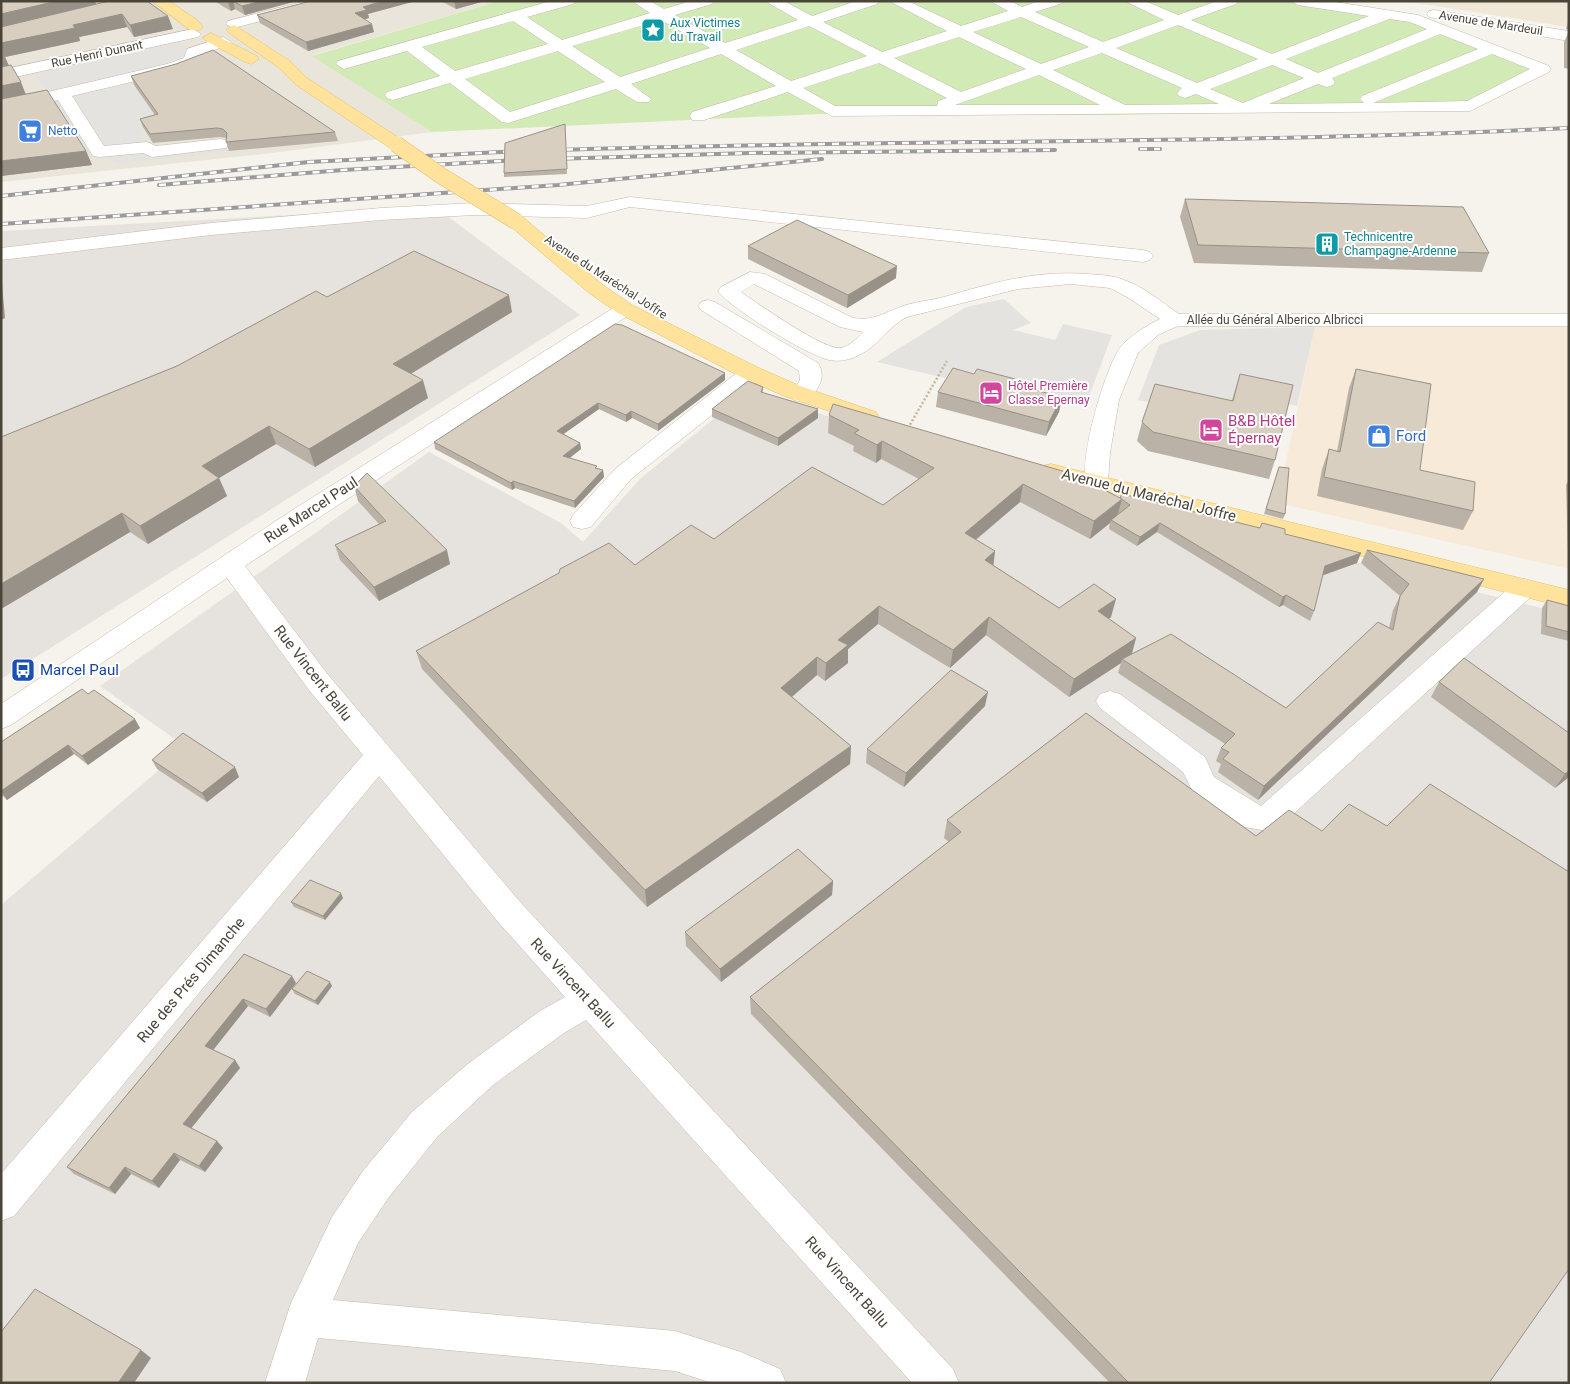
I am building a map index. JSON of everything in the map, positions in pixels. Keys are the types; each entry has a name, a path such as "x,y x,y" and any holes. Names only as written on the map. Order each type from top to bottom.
{"main road":[{"path":"159,1 192,23 194,30 200,37 217,40 265,67 301,81"},
{"path":"194,30 225,24 284,64 301,81 440,175 517,222"},
{"path":"217,40 225,35 225,24"},
{"name":"Avenue du Maréchal Joffre","path":"517,222 596,290 625,309 751,373 802,395 908,428"},
{"name":"Avenue du Maréchal Joffre","path":"517,222 583,259 685,328 711,352"},
{"name":"Avenue du Maréchal Joffre","path":"1030,465 1096,483 1569,598"}],"street":[{"path":"225,24 324,1"},
{"path":"344,64 568,1"},
{"path":"639,1 832,111 1470,106 1542,68 1413,18 1298,1"},
{"path":"393,95 707,1"},
{"path":"772,1 960,98"},
{"path":"409,46 508,118 872,1"},
{"path":"896,1 1123,110"},
{"path":"997,1 1195,90 1243,109 1439,29"},
{"path":"698,116 1055,1"},
{"path":"1132,1 1389,107"},
{"path":"929,110 1231,1"},
{"name":"Avenue de Mardeuil","path":"1354,1 1569,36"},
{"path":"1146,110 1386,14"},
{"path":"515,16 644,99"},
{"name":"Rue Henri Dunant","path":"1,75 194,30"},
{"path":"1,108 172,68 192,61 192,52 217,40"},
{"path":"1368,98 1491,49"},
{"path":"62,94 99,152 147,147 152,152 220,144"},
{"path":"1,254 211,229 362,215 474,209 587,212 630,202 1001,239 1143,256"},
{"path":"1062,277 1067,248"},
{"path":"882,324 863,326 847,323 758,278 750,278 728,291 771,320 830,354 852,351 873,336 882,324 896,315 1014,283 1042,278 1062,277 1118,284 1175,320"},
{"path":"708,306 810,368 811,380 802,395"},
{"name":"Rue Marcel Paul","path":"1,718 230,564 463,411 625,309"},
{"name":"Allée du Général Alberico Albricci","path":"1096,483 1098,453 1108,400 1130,350 1151,331 1175,320 1569,320"},
{"path":"582,521 623,474 751,373"},
{"name":"Rue Vincent Ballu","path":"230,564 319,683 510,914 939,1383"},
{"path":"1110,701 1195,765 1203,784 1256,818 1268,819 1525,588"},
{"name":"Rue des Prés Dimanche","path":"1,1204 379,756"},
{"path":"285,1383 305,1317 345,1230 376,1184 425,1124 481,1074 552,1022 590,1000"},
{"path":"305,1317 675,1351 741,1372 766,1383"}],"path":[{"path":"908,428 947,361"}],"shaded area":[{"path":"1,1 499,1 313,55 432,132 272,153 1,182"},
{"path":"1403,1 1569,1 1569,27"},
{"path":"171,42 180,42 206,62 133,82 161,123 139,129 152,151 230,144 229,151 119,164 102,157 90,157 49,93 32,72"},
{"path":"435,207 580,315 1,679 1,231"},
{"path":"1004,299 1031,323 1013,330 1055,340 1063,324 1112,335 1087,402 954,368 945,378 877,362 966,307"},
{"path":"1315,327 1569,327 1569,569 1277,503"},
{"path":"1315,327 1297,406 1235,393 1227,420 1138,400 1159,345 1200,330"},
{"path":"750,389 833,418 1138,508 1569,615 1569,1383 1,1383 1,905 186,747 100,686 429,452 561,523 583,542 640,479"}],"green space":[{"path":"499,1 1318,1 1414,16 1547,67 1469,109 1109,115 819,114 432,132 312,56"}],"building":[{"path":"1,1 57,1 1,14"},
{"path":"109,1 147,1 168,16 130,25 122,14 73,25 75,28 1,43 1,27"},
{"path":"233,1 262,1 242,6"},
{"path":"311,1 383,1 363,7 367,10 355,13 372,24 306,42 257,15"},
{"path":"213,50 335,132 226,142 227,133 223,129 217,128 150,134 140,119 158,114 131,76 176,64"},
{"path":"11,65 21,82 1,86 1,67"},
{"name":"Netto","path":"47,90 86,151 1,161 1,99"},
{"path":"565,124 567,169 504,173 505,143"},
{"path":"1185,199 1463,207 1489,253 1198,245"},
{"path":"797,220 897,266 848,295 748,246"},
{"path":"414,251 509,295 393,364 423,380 309,449 269,426 202,466 219,478 140,526 122,513 1,584 1,437 177,366 316,291 327,297"},
{"path":"615,324 622,325 725,373 658,424 631,411 626,415 598,403 557,431 580,443 563,456 597,466 595,468 603,470 574,501 513,481 511,483 434,442"},
{"path":"953,368 974,374 977,369 1015,379 1012,384 1062,397 1049,422 938,392"},
{"name":"Ford","path":"1356,369 1431,384 1420,470 1475,482 1473,511 1324,477 1329,449 1340,452"},
{"name":"B&B Hôtel Épernay","path":"1240,374 1293,385 1275,460 1153,432 1142,422 1155,384 1233,401"},
{"path":"748,381 763,387 761,392 818,409 778,438 712,409"},
{"path":"833,404 1076,475 1122,499 1094,521 1023,484 965,533 995,551 985,560 1059,608 1094,584 1116,599 1098,611 1136,638 1074,679 989,617 953,650 879,606 838,640 848,645 826,663 817,657 781,688 851,746 645,890 416,651 559,573 560,569 609,543 635,565 691,525 714,539 812,467 883,505 934,468 882,441 877,445 854,433 859,430 829,415"},
{"path":"1279,467 1289,468 1285,514 1266,509"},
{"path":"367,473 447,550 374,587 335,545 386,521 354,486"},
{"path":"1122,494 1260,528 1262,523 1285,529 1285,534 1361,553 1325,566 1314,611 1286,595 1283,597 1160,523 1140,537 1111,520 1130,505 1120,498"},
{"path":"1367,550 1484,579 1264,786 1223,759 1229,752 1221,748 1235,734 1122,659 1171,634 1286,708 1378,622 1393,630 1400,596 1409,584"},
{"path":"1547,600 1569,606 1569,632 1546,626"},
{"path":"1464,658 1569,733 1569,771 1565,774 1439,682"},
{"path":"951,670 988,692 906,773 867,749"},
{"path":"82,689 88,694 94,690 135,719 82,756 68,745 1,791 1,742"},
{"path":"1086,713 1256,836 1289,810 1322,831 1349,804 1387,826 1430,784 1569,872 1569,1269 1489,1383 1129,1383 750,997 961,832 947,820"},
{"path":"183,733 235,767 202,793 152,760"},
{"path":"798,849 833,881 720,969 685,932"},
{"path":"310,880 341,893 323,916 291,902"},
{"path":"244,954 292,976 266,1009 243,999 205,1046 235,1060 183,1124 217,1141 199,1166 174,1153 152,1181 125,1167 109,1188 67,1167"},
{"path":"307,971 330,982 315,1001 292,989"},
{"path":"35,1289 141,1350 118,1383 1,1383 1,1332"}],"railway":[{"path":"552,150 806,144 1188,140 1569,128"},
{"path":"1140,149 1160,149"},
{"path":"553,159 750,153 1055,150"},
{"path":"1,196 309,162 519,151"},
{"path":"1,224 558,185 822,159"},
{"path":"159,185 343,170 518,160"}],"place":[{"name":"Aux Victimes du Travail","path":"653,30"},
{"name":"Netto","path":"30,131"},
{"name":"Technicentre Champagne-Ardenne","path":"1327,244"},
{"name":"Hôtel Première Classe Epernay","path":"991,393"},
{"name":"B&B Hôtel Épernay","path":"1211,430"},
{"name":"Ford","path":"1379,436"},
{"name":"Marcel Paul","path":"23,670"}]}
